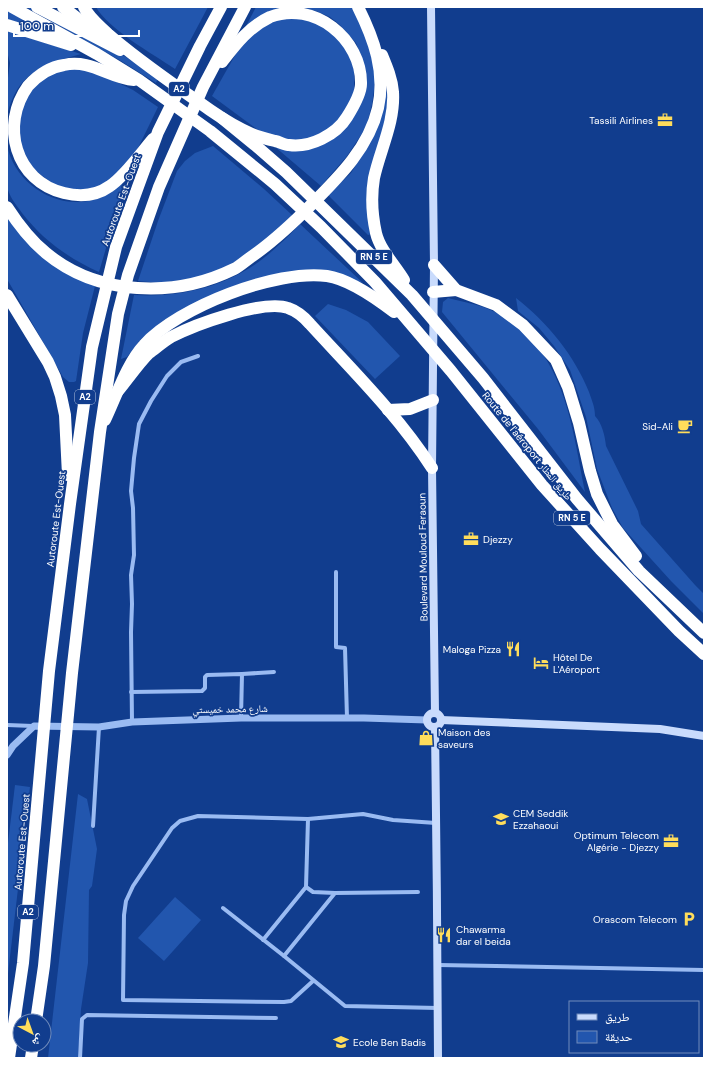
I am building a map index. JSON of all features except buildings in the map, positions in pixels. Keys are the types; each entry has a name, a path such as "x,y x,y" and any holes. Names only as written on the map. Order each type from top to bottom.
{"highway":[{"path":"12,7 97,54"},
{"path":"36,7 113,46"},
{"path":"63,7 113,46"},
{"path":"84,7 95,22 146,65"},
{"path":"200,46 216,7"},
{"name":"Autoroute Est-Ouest","path":"9,1058 24,963 50,671 70,504 92,347 116,247 158,132 200,46 221,7"},
{"name":"A2","path":"37,1013 44,966 72,673 100,432 118,314 128,275 159,188 203,87 245,7"},
{"path":"358,7 381,52 389,72 393,94 391,118 374,178 372,201 376,234 384,250 415,298"},
{"path":"203,87 243,35 256,25 279,14 302,13 316,16 330,24 350,46 360,73 361,86 353,108 345,120 324,138 302,145 290,145 251,134 222,118"},
{"path":"7,207 26,233 38,246 55,260 75,272 115,286 163,289 201,283 235,269 264,248 291,225 333,183 360,149 370,132 378,107 381,76 377,53 366,23"},
{"path":"7,26 97,54"},
{"name":"RN 5 E","path":"113,46 146,65 222,118 255,145 330,214 415,298"},
{"name":"RN 5 E","path":"97,54 139,80 210,131 275,184 321,227 375,282 415,328"},
{"path":"139,80 122,78 91,66 78,64 59,66 42,74 25,89 14,111 12,132 16,153 26,170 41,184 59,192 77,196 86,195 103,190 117,181 158,132"},
{"path":"434,265 456,290"},
{"path":"100,432 135,357 144,345 155,334 173,321 200,307 237,291 269,281 294,276 328,276 350,284 367,293 415,328"},
{"path":"433,292 456,290 496,305 523,325 556,360 568,386 597,494 612,524 642,565 704,632"},
{"path":"7,295 48,362 58,386 66,426 70,504"},
{"name":"Route de l'aéroport طريق المطار","path":"415,298 483,378 577,499 639,571 704,632"},
{"path":"118,391 149,354 170,338 209,320 244,311 273,306 287,307 305,318 388,410 418,446 432,468"},
{"name":"Route de l'aéroport طريق المطار","path":"415,328 542,485 600,549 679,631 704,654"},
{"path":"388,410 410,409 433,400"}],"main road":[{"name":"Boulevard Mouloud Feraoun","path":"430,7 434,265 432,468 435,713"},
{"path":"438,1058 436,823 438,724 439,715 435,713 429,715 427,720 430,725 438,724 652,729 704,736"}],"street":[{"path":"132,722 131,575 134,555 134,508 131,491 139,424 151,401 167,376 181,362 198,356"},
{"path":"336,572 336,647 346,648 347,718"},
{"path":"131,692 202,691 205,688 205,678 207,676 274,672"},
{"path":"241,718 242,674"},
{"name":"شارع محمد خميستي","path":"34,726 99,727 132,722 241,718 427,720"},
{"path":"7,725 34,726"},
{"path":"7,755 13,746 34,726"},
{"path":"93,826 99,727"},
{"path":"313,981 291,1001 284,1002 123,1000 124,914 126,901 133,886 172,828 180,821 198,816 308,819 363,814 393,820 436,823"},
{"path":"263,940 306,887 308,819"},
{"path":"306,887 313,892 335,893 418,892"},
{"path":"284,956 335,893"},
{"path":"223,908 344,1006 438,1008"},
{"path":"438,965 704,970"},
{"path":"80,1058 82,1019 87,1015 276,1018"}],"green space":[{"path":"7,7 40,29 7,19"},
{"path":"26,7 32,7 59,23 126,57 158,78 156,83 121,61"},
{"path":"96,7 208,7 175,69 120,32 110,24"},
{"path":"256,7 353,7 367,38 376,75 368,121 363,132 347,156 321,186 274,146 341,131 363,61 356,43 339,24 330,17 316,11 304,8 277,9 266,14 244,30"},
{"path":"290,17 314,21 336,34 351,56 354,70 354,93 338,123 314,138 287,141 262,133 212,96 242,43 269,23"},
{"path":"7,31 81,54 44,67 25,80 17,89 11,101 7,116 7,85 10,63 7,51"},
{"path":"72,68 92,70 133,90 158,107 138,148 128,163 104,184 83,191 57,187 32,168 17,137 19,113 30,92 41,80 57,71"},
{"path":"386,87 388,103 387,116 372,165 367,188 367,207 371,234 368,235 328,195 351,173 361,157"},
{"path":"7,144 11,158 18,170 27,181 50,197 64,201 78,202 101,197 111,192 121,183 124,187 99,272 77,261 47,240 30,223 16,205 7,186"},
{"path":"213,146 292,215 270,237 246,256 208,276 161,283 138,281 177,171 185,161 195,153"},
{"path":"7,210 72,275 95,286 83,333 76,381 74,382 69,382 63,377 7,279"},
{"path":"300,224 363,283 346,277 325,273 190,307 164,320 141,339 127,357 121,359 134,295 171,294 207,287 224,281 241,273 275,249"},
{"path":"448,298 479,306 499,314 524,332 541,351 552,369 567,409 573,429 585,492 538,429 442,312 443,302"},
{"path":"516,298 539,318 559,340 576,365 589,392 594,407 595,416 600,422 603,430 606,446 638,511 641,524 704,594 704,614 671,581 623,528 612,508 597,469 586,417 570,370 554,346 539,328 518,311"},
{"path":"328,304 346,310 368,322 400,356 375,379 315,316"},
{"path":"15,785 30,787 7,982 7,851"},
{"path":"78,794 87,799 97,849 92,886 89,890 88,963 81,1009 78,1058 48,1058 49,1053 52,1053 52,1023"},
{"path":"175,897 201,920 164,961 138,938"}],"place":[{"name":"Tassili Airlines","path":"665,120"},
{"name":"Sid-Ali","path":"685,426"},
{"name":"Djezzy","path":"471,539"},
{"name":"Maloga Pizza","path":"513,649"},
{"name":"Hôtel De L'Aéroport","path":"541,663"},
{"name":"Maison des saveurs","path":"426,738"},
{"name":"CEM Seddik Ezzahaoui","path":"501,819"},
{"name":"Optimum Telecom Algérie - Djezzy","path":"671,841"},
{"name":"Orascom Telecom","path":"689,919"},
{"name":"Chawarma dar el beida","path":"444,935"},
{"name":"Ecole Ben Badis","path":"341,1042"}]}
